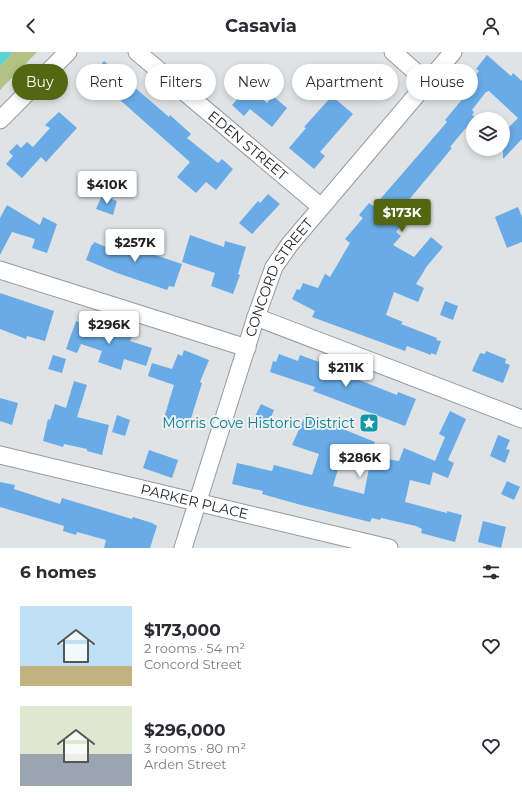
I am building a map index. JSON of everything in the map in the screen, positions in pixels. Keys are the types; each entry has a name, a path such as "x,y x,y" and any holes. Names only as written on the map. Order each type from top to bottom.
{"street":[{"path":"0,120 68,52"},
{"name":"EDEN STREET","path":"137,52 321,207"},
{"path":"393,52 407,64"},
{"name":"CONCORD STREET","path":"443,64 453,52"},
{"name":"CONCORD STREET","path":"183,548 256,317 274,268 281,255 412,100"},
{"path":"0,270 247,348"},
{"path":"256,317 522,419"},
{"name":"PARKER PLACE","path":"0,455 197,503 344,543 389,548"}],"green space":[{"path":"13,52 37,52 25,64 12,64 12,78 0,90 0,66"}],"water":[{"path":"0,52 13,52 0,66"}],"building":[{"path":"487,55 511,76 513,73 522,81 522,139 510,152 510,126 518,118 489,91 486,92 472,110 474,112 466,112 466,128 450,147 452,148 393,219 401,226 396,232 401,236 393,245 414,257 431,237 443,247 427,266 416,284 424,288 418,302 394,292 386,315 403,322 401,324 441,341 436,355 431,353 431,355 407,346 405,351 312,317 315,311 292,299 297,289 300,290 303,283 318,288 325,274 330,277 350,243 345,239 363,218 359,215 369,203 373,206 376,204 447,122 445,120 462,100 478,100 478,66"},
{"path":"137,89 145,96 145,100 149,100 169,117 170,115 191,134 187,138 218,163 222,159 233,169 216,190 206,182 196,193 177,177 190,162 120,100 137,100"},
{"path":"236,100 264,100 267,103 270,100 278,100 287,108 272,127 250,109 244,116 232,105"},
{"path":"328,100 337,100 353,114 320,152 325,156 314,169 289,148 306,128 304,127"},
{"path":"59,112 77,128 46,162 41,157 22,178 6,164 13,156 9,152 17,144 21,148 27,142 33,147 50,128 45,125"},
{"path":"268,194 280,204 252,234 239,223 258,201 260,203"},
{"path":"102,195 117,201 113,215 96,209"},
{"path":"7,205 40,225 43,217 57,224 47,253 32,248 35,239 12,232 0,255 0,218"},
{"path":"518,207 522,217 522,242 507,248 495,217"},
{"path":"110,235 150,250 149,253 182,264 174,287 169,286 167,290 117,273 86,260 92,244 93,245 94,242 106,247"},
{"path":"190,235 224,247 225,241 246,247 238,274 240,275 233,294 211,286 215,273 182,262"},
{"path":"0,293 54,311 45,341 27,336 26,339 0,329"},
{"path":"445,301 458,306 453,320 440,315"},
{"path":"76,321 108,333 110,327 133,334 130,341 152,348 146,366 124,359 121,370 98,362 102,351 81,344 77,353 66,349"},
{"path":"184,350 209,360 200,382 202,383 189,425 164,418 174,385 148,376 152,363 172,369 178,354 182,356"},
{"path":"486,351 506,359 505,363 510,365 503,383 472,371 480,353 485,354"},
{"path":"279,354 298,361 300,355 360,377 359,380 397,395 398,392 416,399 405,426 313,391 315,387 270,372 273,361 276,362"},
{"path":"53,355 66,359 62,373 48,369"},
{"path":"74,381 87,385 77,417 109,425 102,455 87,451 87,449 64,444 63,447 43,441 48,419 50,420 55,404 66,408"},
{"path":"0,398 18,403 12,425 0,421"},
{"path":"261,404 274,410 269,422 255,416"},
{"path":"450,411 466,419 448,460 454,463 448,478 433,472 430,485 410,480 405,502 447,513 447,511 462,515 455,542 421,533 422,529 416,526 381,518 380,520 372,518 370,522 301,505 262,494 263,491 232,484 237,463 272,471 274,465 312,475 319,454 292,445 306,414 375,442 369,456 399,461 404,448 435,461 445,437 439,434","holes":["340,462 369,468 364,494 333,486"]},
{"path":"117,415 130,420 125,436 112,432"},
{"path":"498,435 510,440 506,449 510,450 505,463 490,456"},
{"path":"149,450 178,460 172,478 143,468"},
{"path":"507,481 520,487 514,500 501,494"},
{"path":"0,482 15,485 14,489 60,504 62,498 132,519 133,517 152,523 157,526 150,548 104,548 106,540 77,532 76,535 63,531 64,526 0,507"},
{"path":"483,521 506,527 501,548 478,542"}],"place":[{"name":"Morris Cove Historic District","path":"369,423"}]}
